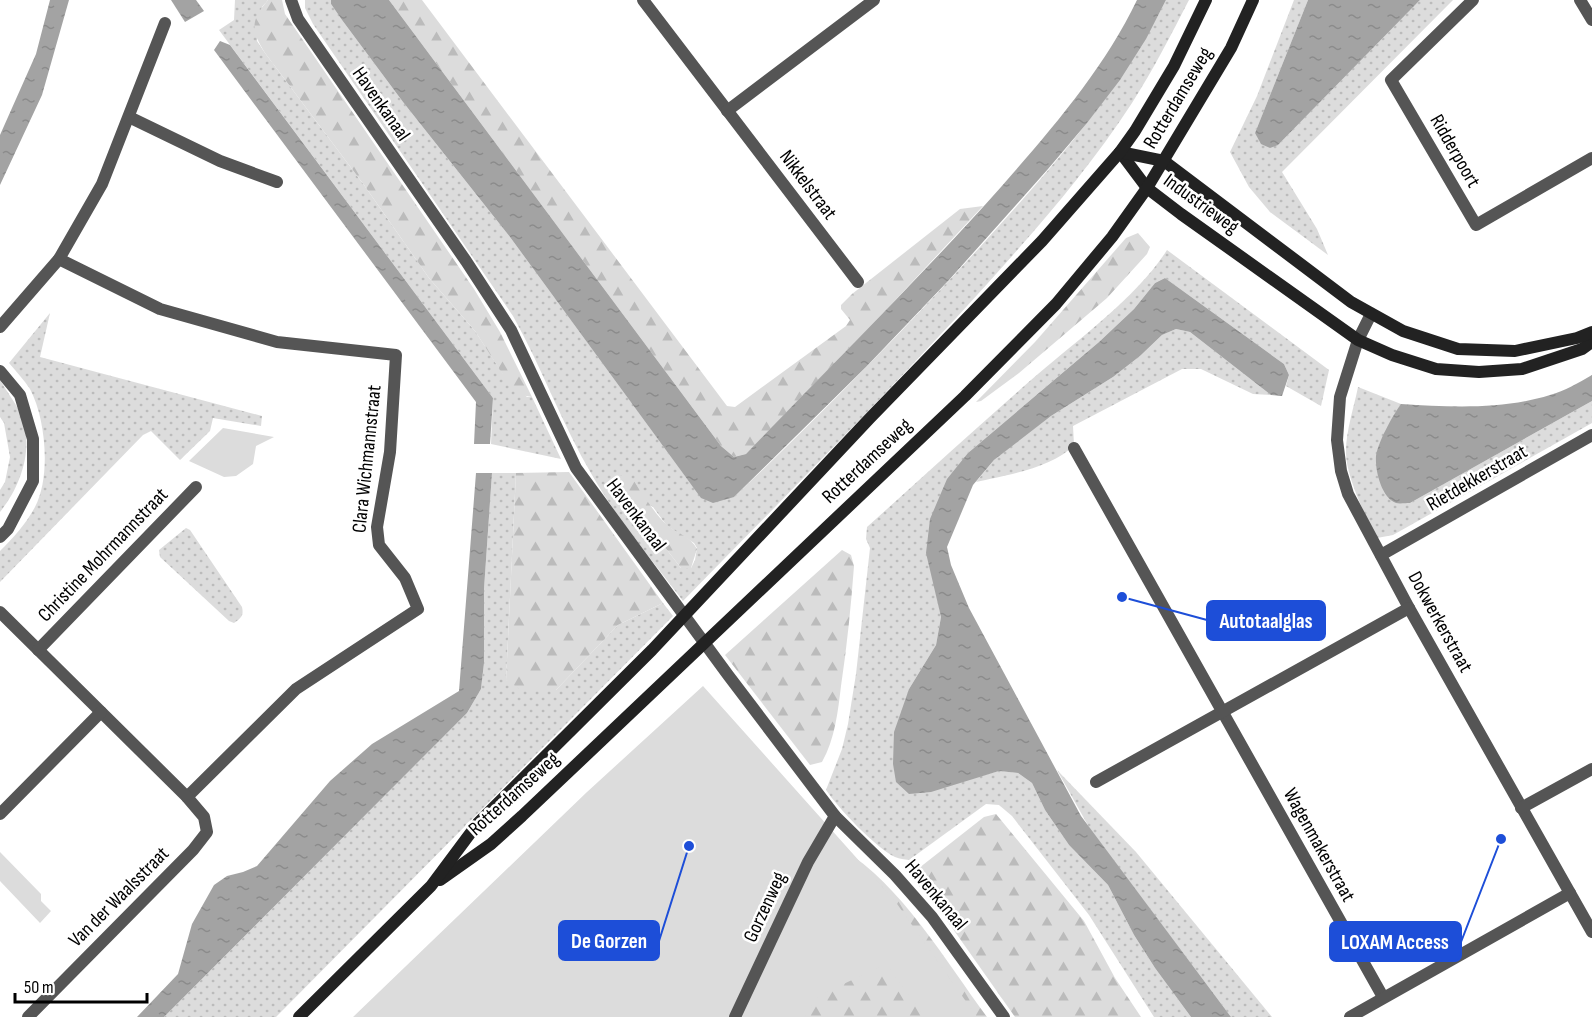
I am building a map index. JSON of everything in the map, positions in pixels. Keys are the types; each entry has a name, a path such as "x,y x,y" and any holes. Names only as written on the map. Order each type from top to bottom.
{"main road":[{"name":"Rotterdamseweg","path":"299,1017 431,886 478,823 652,650 870,418 1042,241 1120,152 1155,100 1206,0"},
{"name":"Rotterdamseweg","path":"431,886 491,844 522,816 965,396 1056,304 1112,237 1147,189 1231,48 1253,0"},
{"name":"Industrieweg","path":"1120,152 1164,160 1309,271 1371,314 1403,331 1458,349 1515,351 1577,338 1592,332"},
{"name":"Industrieweg","path":"1120,152 1147,189 1358,340 1392,355 1436,369 1479,372 1522,369 1582,349 1592,342"}],"street":[{"name":"Havenkanaal","path":"291,0 298,19 466,261 511,330 576,468 835,816 895,875 932,917 1004,1017"},
{"name":"Nikkelstraat","path":"643,0 858,282"},
{"path":"727,111 874,0"},
{"name":"Ridderpoort","path":"1473,0 1391,80 1476,225 1592,158"},
{"path":"1580,0 1592,20"},
{"path":"0,327 59,259 102,184 165,23"},
{"path":"129,117 220,161 277,182"},
{"name":"Clara Wichmannstraat","path":"59,259 160,309 277,342 396,355 390,452 378,527 378,545 405,578 418,609 296,689 187,797"},
{"name":"Dokwerkerstraat","path":"1371,314 1358,340 1340,397 1337,440 1341,471 1348,494 1409,608 1592,932"},
{"path":"0,371 20,395 33,439 33,481 8,529 0,537"},
{"name":"Rietdekkerstraat","path":"1381,555 1592,435"},
{"name":"Wagenmakerstraat","path":"1074,448 1383,997"},
{"name":"Christine Mohrmannstraat","path":"38,650 196,487"},
{"path":"1096,782 1409,608"},
{"name":"Christine Mohrmannstraat","path":"0,612 187,797"},
{"path":"0,814 101,712"},
{"path":"1521,808 1592,768"},
{"name":"Van der Waalsstraat","path":"28,1017 193,850 207,832 204,817 187,797"},
{"name":"Gorzenweg","path":"735,1017 808,862 835,816"},
{"path":"1350,1017 1570,893"}],"green space":[{"path":"235,0 268,0 262,7 257,41 364,185 429,278 475,331 503,374 527,397 532,397 561,459 491,444 493,398 219,30 234,20"},
{"path":"268,0 282,0 285,14 474,289 500,332 532,397 520,395 512,389 475,331 429,278 364,185 265,53 254,26 258,14"},
{"path":"305,0 331,0 331,4 342,20 403,102 510,237 688,480 734,497 890,343 1032,189 1105,99 1127,67 1166,0 1189,0 1155,65 1113,132 1049,213 923,353 683,601 602,492 571,436 513,316 313,24 305,8","holes":["619,488 653,507 667,526 694,543 697,548 691,568 681,568"]},
{"path":"389,0 422,0 727,406 735,407 846,326 850,320 841,309 841,305 960,209 983,206 746,454 734,457 721,446"},
{"path":"1294,0 1308,0 1255,133 1278,145 1420,0 1453,0 1282,172 1317,229 1328,255 1270,212 1249,187 1230,152 1257,96"},
{"path":"1138,233 1150,247 1147,254 1107,298 1019,373 981,401 976,402 1035,342 1126,238"},
{"path":"1167,250 1329,370 1321,406 1286,386 1289,375 1284,364 1165,278 1155,283 1134,309 1099,342 968,453 935,587 941,617 936,645 909,689 970,779 999,771 1018,773 1032,783 1045,810 1069,845 1108,885 1134,935 1191,1017 1154,1017 1089,915 1012,816 999,805 986,804 909,860 895,857 868,837 826,790 842,749 856,674 870,548 866,539 867,527 1016,393 1125,300 1141,284"},
{"path":"50,313 40,357 262,416 261,426 213,418 210,431 180,460 151,431 143,435 0,582 0,551 28,519 35,507 40,495 45,464 43,432 35,401 30,389 9,363"},
{"path":"1176,329 1190,332 1271,395 1253,394 1201,369 1182,369 1073,426 1074,445 1054,460 1028,470 976,482 994,460 1017,441 1051,416 1113,377 1162,335"},
{"path":"0,380 20,412 26,438 26,451 15,490 0,512 0,490 5,482 10,457 4,423 0,417"},
{"path":"1358,387 1401,404 1379,445 1410,503 1592,401 1592,423 1393,535 1377,538 1357,496 1347,461 1347,435"},
{"path":"223,428 274,437 256,446 253,464 236,476 224,477 189,461"},
{"path":"569,472 663,603 618,625 556,690 521,690 506,680 516,473"},
{"path":"492,473 516,473 506,680 556,690 618,625 663,603 673,616 276,1017 164,1017 467,713 481,689 484,663 484,589"},
{"path":"618,476 627,476 634,481 663,522 694,545 697,549 691,568 681,568 619,488 616,482"},
{"path":"186,528 190,530 242,607 241,617 234,623 229,621 160,557 159,550"},
{"path":"842,550 851,555 854,566 839,705 833,734 822,762 810,765 725,655"},
{"path":"703,686 895,901 977,1017 925,1017 886,964 818,996 805,1017 353,1017 587,792"},
{"path":"1057,770 1136,852 1272,1017 1231,1017 1090,829"},
{"path":"996,814 1084,921 1115,978 1141,1017 1015,1017 941,912 906,871 919,868 984,817"},
{"path":"842,849 884,882 903,903 987,1017 747,1017"},
{"path":"0,852 41,894 41,901 51,911 40,923 0,881"}],"water":[{"path":"50,0 69,0 42,95 0,185 0,135 36,54"},
{"path":"171,0 196,0 204,11 185,22"},
{"path":"331,0 389,0 721,446 734,457 746,454 1001,187 1093,74 1124,26 1137,0 1166,0 1146,39 1120,80 1087,123 949,280 866,367 734,497 713,503 701,498 510,237 403,102 342,20 331,4"},
{"path":"1308,0 1420,0 1278,145 1270,148 1261,144 1255,133"},
{"path":"220,41 230,45 493,398 490,444 474,444 476,402 214,50"},
{"path":"1165,278 1284,364 1289,375 1282,396 1271,395 1190,332 1176,329 1162,335 1113,377 1051,416 994,460 973,485 947,547 951,565 969,608 1081,816 1231,1017 1191,1017 1134,935 1108,885 1069,845 1045,810 1032,783 1018,773 999,771 931,792 909,794 896,782 893,764 894,732 909,689 936,645 941,617 926,553 930,519 947,479 968,453 1099,342 1134,309 1155,283"},
{"path":"1592,375 1592,401 1410,503 1396,503 1386,495 1378,475 1376,456 1383,436 1401,404 1457,406 1513,403 1556,393"},
{"path":"476,473 492,473 484,589 484,663 481,689 467,713 164,1017 137,1017 178,974 192,924 214,885 227,876 257,866 330,781 372,744 459,691"}],"place":[{"name":"Autotaalglas","path":"1122,597"},
{"name":"LOXAM Access","path":"1501,839"},
{"name":"De Gorzen","path":"689,846"}]}
